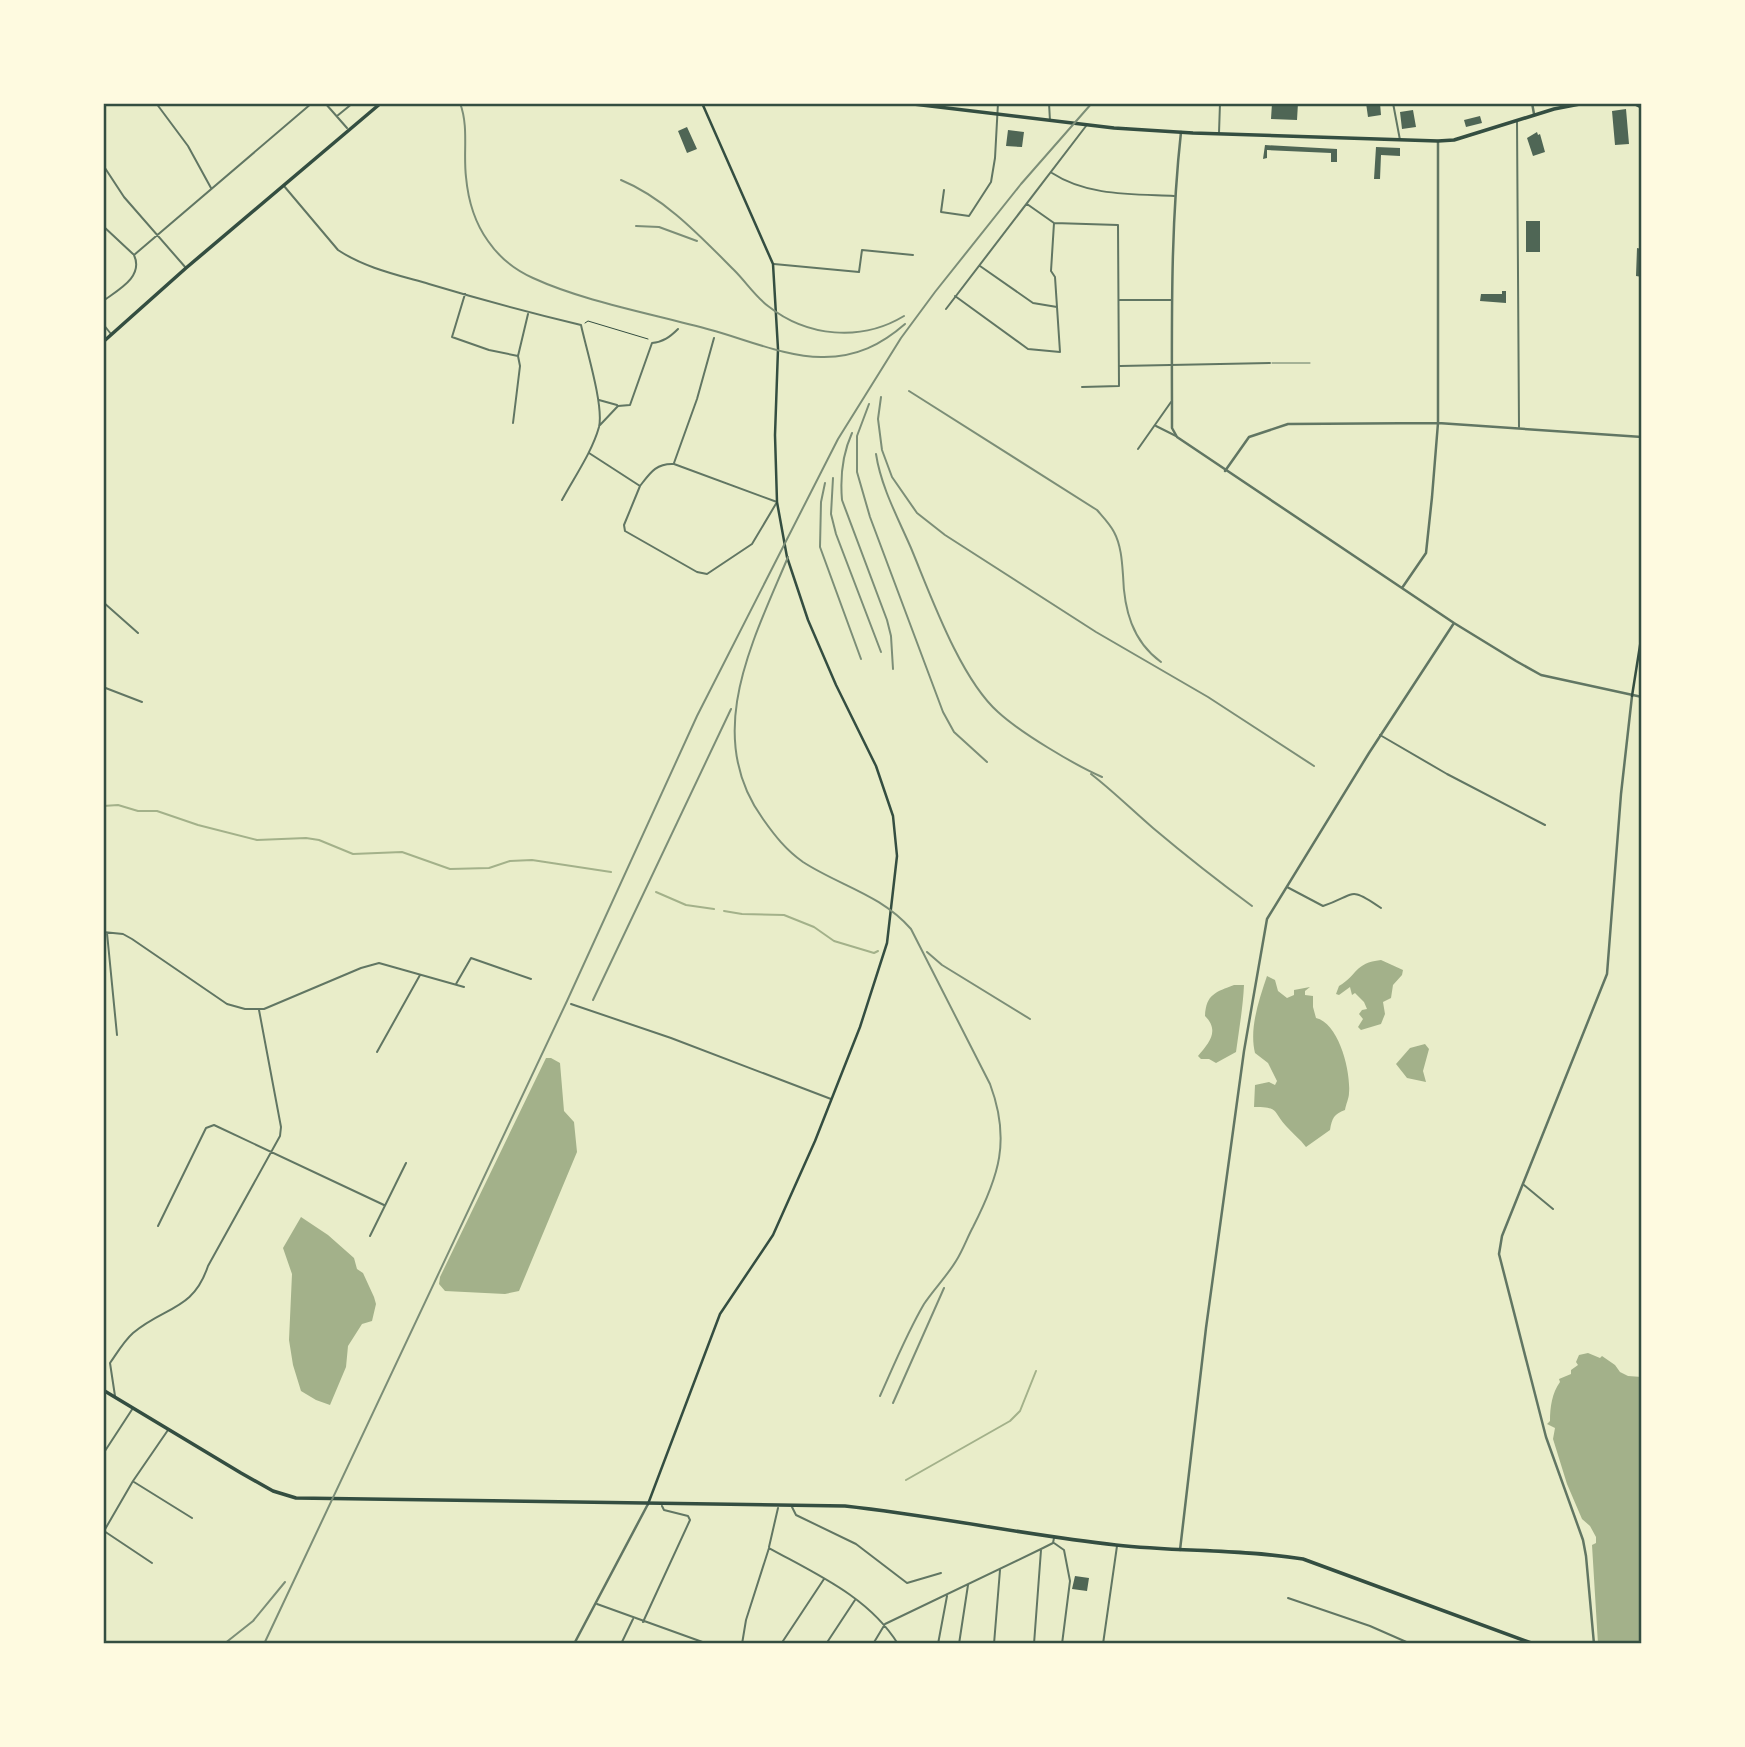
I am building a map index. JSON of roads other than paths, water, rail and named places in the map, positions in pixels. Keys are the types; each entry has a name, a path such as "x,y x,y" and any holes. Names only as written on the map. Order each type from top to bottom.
{"main road":[{"path":"103,342 381,103"},
{"path":"648,1504 720,1314 773,1235 832,1099 873,991 887,943 896,874 893,816 876,766 836,685 805,613 788,557 776,502 778,349 773,264 702,103"},
{"path":"905,103 1086,125 1219,134 1400,141 1454,140 1534,115 1585,103"},
{"path":"1632,103 1642,108"},
{"path":"1632,696 1642,633"},
{"path":"103,1390 273,1491 296,1498 845,1507 920,1514 1117,1545 1263,1553 1303,1559 1534,1644"}],"street":[{"path":"156,103 188,146 212,189"},
{"path":"134,255 313,103"},
{"path":"324,103 348,130"},
{"path":"337,117 353,103"},
{"path":"944,190 941,212 968,216 991,182 998,103"},
{"path":"1049,103 1051,122"},
{"path":"1219,134 1220,103"},
{"path":"1393,103 1400,141"},
{"path":"1531,103 1534,115"},
{"path":"1517,120 1519,429"},
{"path":"946,309 1086,125"},
{"path":"1177,437 1172,428 1172,300 1174,196 1181,132"},
{"path":"1402,588 1426,553 1438,423 1438,141"},
{"path":"103,165 124,197 186,268"},
{"path":"1051,172 1086,189 1174,196"},
{"path":"283,185 338,250 346,255 373,267 528,313 581,325 597,400 599,426"},
{"path":"1026,203 1054,223 1118,225 1119,386 1083,387"},
{"path":"955,296 1028,349 1060,352 1055,277 1052,271 1054,223"},
{"path":"103,226 134,255 137,268 134,277 103,301"},
{"path":"773,264 859,272 862,250 913,255"},
{"path":"979,265 1033,303 1057,307"},
{"path":"465,294 452,337 489,350 519,356"},
{"path":"1119,300 1172,300"},
{"path":"513,423 519,356 528,313"},
{"path":"103,324 111,335"},
{"path":"597,400 618,406 630,405 652,343 660,342 678,330"},
{"path":"674,464 697,399 714,338"},
{"path":"1119,366 1270,363"},
{"path":"1138,449 1172,401"},
{"path":"562,500 589,452 599,426 618,406"},
{"path":"1225,471 1249,437 1285,424 1438,423 1642,437"},
{"path":"1155,425 1177,437 1454,623 1541,675 1642,697"},
{"path":"589,452 639,486"},
{"path":"664,464 674,464 776,502 752,544 706,574 697,572 625,531 628,514 639,486 655,467 664,464"},
{"path":"103,602 138,633"},
{"path":"1180,1550 1206,1328 1244,1051 1267,919 1380,735 1454,623"},
{"path":"103,687 142,702"},
{"path":"1594,1644 1583,1540 1546,1437 1499,1254 1502,1236 1607,975 1632,696"},
{"path":"1380,735 1545,825"},
{"path":"1286,887 1322,906 1356,892 1381,908"},
{"path":"117,1035 105,932 122,934 132,939 227,1004 259,1010 379,963 464,987"},
{"path":"455,985 471,958 531,979"},
{"path":"377,1052 420,974"},
{"path":"570,1004 671,1038 832,1099"},
{"path":"115,1396 110,1363 134,1332 192,1296 202,1284 208,1266 280,1136 281,1127 259,1010"},
{"path":"158,1226 206,1128 210,1125 384,1205"},
{"path":"370,1236 406,1163"},
{"path":"1524,1184 1553,1209"},
{"path":"103,1454 133,1408"},
{"path":"152,1563 104,1531 168,1429"},
{"path":"133,1481 192,1518"},
{"path":"574,1644 648,1504"},
{"path":"643,1622 690,1520 688,1516 664,1510 662,1504"},
{"path":"741,1644 769,1548 778,1506"},
{"path":"792,1506 796,1515 856,1544 907,1583 941,1573"},
{"path":"1053,1543 1054,1536"},
{"path":"873,1644 885,1624 1053,1543"},
{"path":"1053,1543 1064,1550 1070,1581 1062,1644"},
{"path":"1103,1644 1117,1545"},
{"path":"769,1548 856,1599 885,1624 898,1644"},
{"path":"1034,1644 1041,1549"},
{"path":"994,1644 1000,1569"},
{"path":"781,1644 824,1578"},
{"path":"959,1644 968,1584"},
{"path":"938,1644 947,1595"},
{"path":"1288,1598 1370,1626 1411,1644"},
{"path":"826,1644 856,1599"},
{"path":"595,1604 708,1644"},
{"path":"621,1644 633,1618"}],"lane":[{"path":"1270,363 1310,363"}],"waterway":[{"path":"103,806 118,805 138,811 157,811 257,840 306,838 319,840 353,854 402,852 450,869 489,868 510,861 532,860 611,872"},
{"path":"656,892 686,905 714,909"},
{"path":"724,911 784,915 814,927 834,941 874,953 878,951"},
{"path":"906,1480 1010,1421 1020,1411 1036,1371"}],"railway":[{"path":"460,103 464,121 467,185 476,219 483,234 497,252 526,275 597,301 781,351 810,356 836,356 857,352 877,344 905,324"},
{"path":"264,1644 567,1001 697,716 838,439 901,338 935,292 1021,184 1092,103"},
{"path":"621,180 653,197 682,219 763,302 783,316 817,330 834,332 870,330 904,316"},
{"path":"636,226 659,227 697,241"},
{"path":"909,391 1097,510 1111,526 1118,542 1125,600 1136,634 1151,654 1161,662"},
{"path":"881,397 878,419 882,450 892,477 917,513 945,535 1096,632 1208,697 1314,766"},
{"path":"869,404 857,436 857,472 870,517 943,712 954,732 987,762"},
{"path":"852,433 843,466 842,500 887,620 893,669"},
{"path":"876,454 890,502 937,612 971,679 998,712 1020,729 1048,748 1102,777"},
{"path":"833,478 831,514 836,534 881,652"},
{"path":"825,483 821,502 820,547 861,659"},
{"path":"788,557 761,622 740,688 735,721 736,754 745,787 763,819 791,853 886,907 911,929 990,1084 1000,1123 999,1157 990,1191 961,1253 918,1315 880,1396"},
{"path":"593,1000 731,709"},
{"path":"1091,774 1177,848 1252,906"},
{"path":"927,952 942,965 1030,1019"},
{"path":"893,1403 944,1288"},
{"path":"224,1644 253,1621 285,1582"}]}
